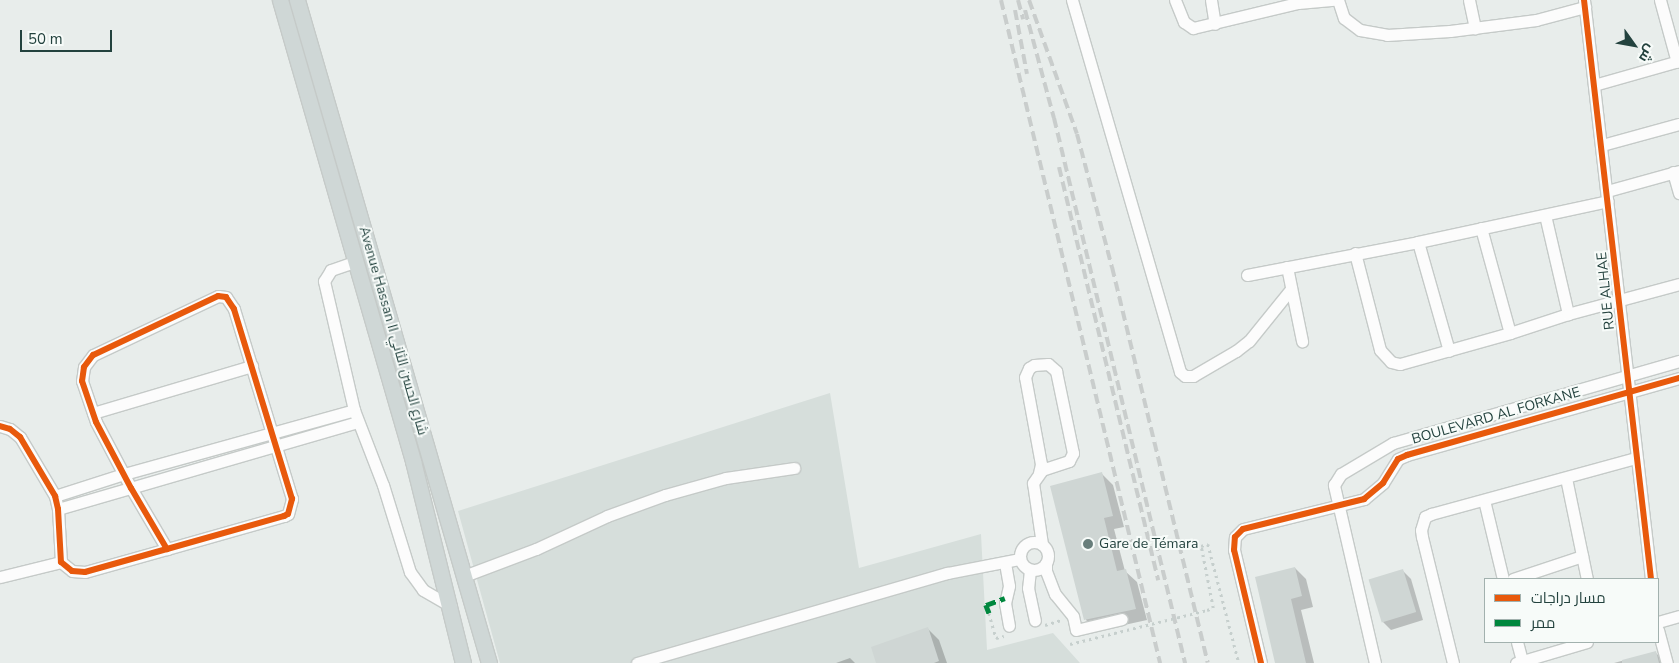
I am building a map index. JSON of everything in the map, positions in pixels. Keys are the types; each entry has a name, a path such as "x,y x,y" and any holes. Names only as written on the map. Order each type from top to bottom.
{"main road":[{"name":"Avenue Hassan II شارع الحسن الثاني","path":"280,0 347,235 357,261 413,461 451,606 463,663"},
{"name":"Avenue Hassan II شارع الحسن الثاني","path":"297,0 488,663"}],"street":[{"path":"1072,0 1180,372 1186,376 1193,376 1236,351 1249,340 1291,288"},
{"path":"1175,0 1184,22 1193,28 1298,3 1334,0"},
{"path":"1211,0 1215,24"},
{"path":"1338,0 1344,18 1360,30 1387,35 1475,28 1536,20 1585,3"},
{"path":"1470,0 1475,28"},
{"path":"1594,85 1678,61 1663,1"},
{"name":"RUE ALHAE","path":"1585,3 1651,578"},
{"path":"1602,145 1679,124"},
{"path":"1247,275 1545,215 1676,172 1679,193"},
{"path":"1545,215 1568,314"},
{"path":"1481,228 1510,333"},
{"path":"1418,242 1448,351"},
{"path":"1355,254 1377,340 1385,357 1391,362 1400,364 1510,333 1568,314 1679,284"},
{"path":"357,261 332,270 324,281 354,410 383,486 410,572 423,590 451,606"},
{"path":"1287,267 1302,341"},
{"path":"0,426 10,429 20,437 55,496 58,509 61,562 72,571 85,572 167,549 288,514 292,500 232,304 226,297 218,296 92,355 84,367 82,381 92,413 131,488 167,549"},
{"name":"BOULEVARD AL FORKANE","path":"1679,361 1393,443 1340,474 1334,485 1338,505 1370,496 1383,483 1398,459 1407,455 1679,378"},
{"path":"1039,473 1047,467 1069,461 1073,454 1058,376 1053,366 1048,364 1029,368 1025,377 1041,464 1039,473 1033,483 1033,488 1042,544 1047,550 1046,571 1056,594 1073,616 1076,630 1122,619"},
{"path":"92,413 252,366"},
{"path":"55,496 124,474 354,410"},
{"path":"58,509 358,422"},
{"path":"1453,663 1421,530 1425,517 1636,458"},
{"path":"464,576 536,549 607,516 665,495 726,478 794,468"},
{"path":"1566,478 1587,578"},
{"path":"1484,500 1503,578"},
{"path":"1261,663 1234,550 1235,538 1243,529 1338,505 1375,663"},
{"path":"1042,544 1029,542 1023,546 1020,559 1023,565 1030,570 1042,568 1046,563"},
{"path":"1516,578 1582,556"},
{"path":"637,663 948,573 1020,559"},
{"path":"0,577 61,562"},
{"path":"1005,563 1009,586 1005,604 1009,626"},
{"path":"1030,570 1028,588 1035,620"},
{"path":"1659,622 1679,616"},
{"path":"1659,634 1667,663"},
{"path":"1517,643 1519,662 1545,659 1585,643"}],"path":[{"path":"1070,644 1213,608 1201,546 1208,544 1239,663"}],"shaded area":[{"path":"830,393 859,568 981,534 987,650 1053,633 1080,663 500,663 458,511"}],"building":[{"name":"Gare de Témara","path":"1102,472 1113,516 1104,518 1117,571 1126,569 1136,609 1084,620 1050,486"},
{"path":"1295,567 1302,596 1291,599 1306,663 1275,663 1255,577"},
{"path":"1403,569 1416,612 1382,623 1369,580"},
{"path":"928,627 939,661 934,663 876,663 871,647"},
{"path":"1656,651 1659,663 1622,663 1622,660"}],"railway":[{"path":"1001,0 1160,663"},
{"path":"1018,0 1023,19"},
{"path":"1029,0 1077,134 1112,267 1208,663"},
{"path":"1015,10 1027,74"},
{"path":"1025,10 1054,118 1185,663"},
{"path":"1059,167 1158,580"}],"marked path":[{"path":"989,613 986,605 1005,598"}],"cycle path":[{"path":"1584,0 1651,578"},
{"path":"0,426 10,429 20,437 55,496 58,509 61,562 72,571 85,572 167,549 284,516 288,514 292,499 234,309 226,297 218,296 93,355 84,367 82,381 96,422 131,488 167,549"},
{"path":"1261,663 1234,550 1235,537 1243,529 1364,499 1383,483 1398,459 1407,455 1679,378"}],"place":[{"name":"Gare de Témara","path":"1088,544"}]}
